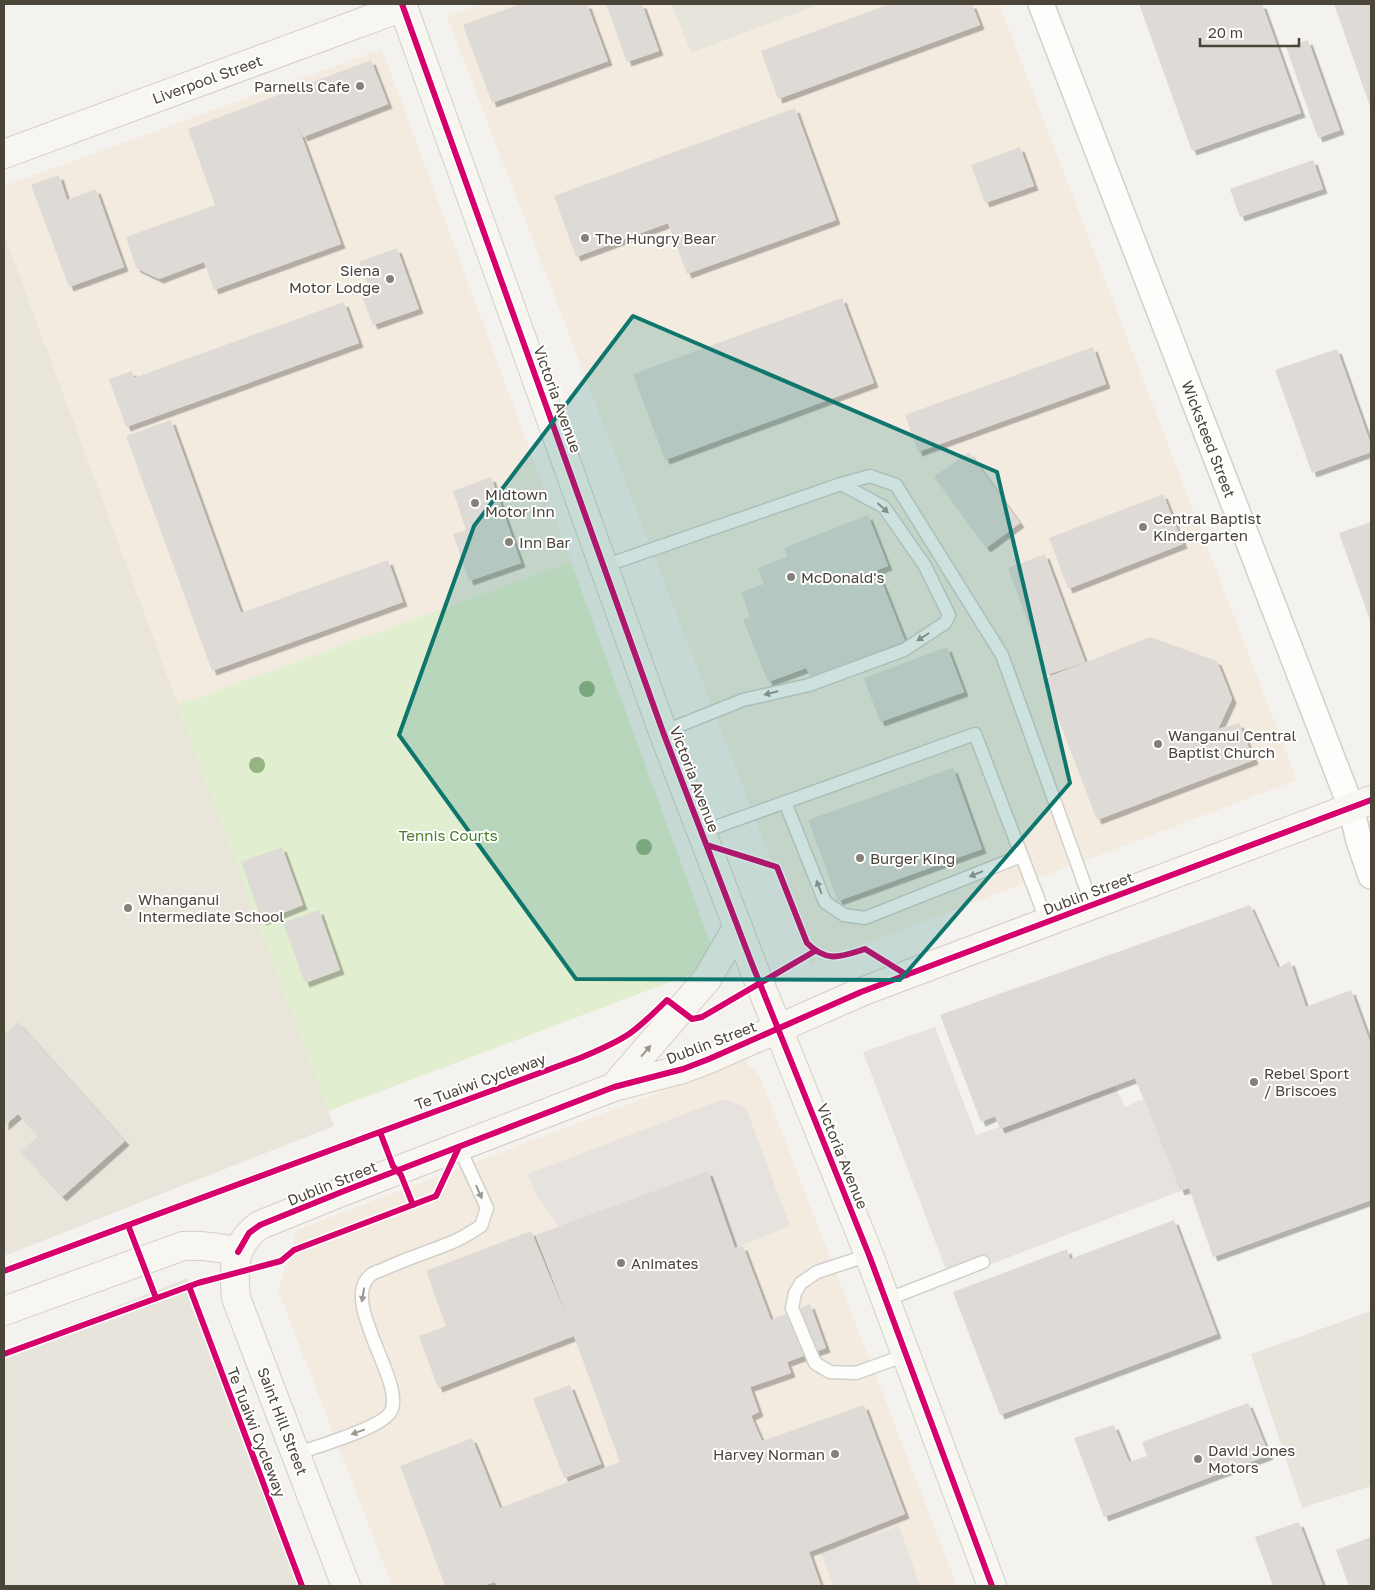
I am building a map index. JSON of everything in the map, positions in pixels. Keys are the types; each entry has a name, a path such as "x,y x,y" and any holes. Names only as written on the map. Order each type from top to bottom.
{"main road":[{"name":"Liverpool Street","path":"4,154 405,5"},
{"name":"Victoria Avenue","path":"405,5 663,732 778,1029 869,1255 992,1586"},
{"name":"Dublin Street","path":"238,1252 249,1233 260,1226 344,1191 614,1087 683,1069 709,1060 861,992 1361,804"},
{"path":"614,1087 707,979 738,926"},
{"path":"4,1310 184,1246 218,1246 238,1252"},
{"name":"Saint Hill Street","path":"238,1252 234,1281 236,1298 346,1586"}],"street":[{"name":"Wicksteed Street","path":"1041,4 1361,804 1359,841 1371,876"}],"lane":[{"path":"604,566 841,484 870,476 896,485 1002,655 1092,905"},
{"path":"663,732 743,700 809,686 904,650 945,623 949,615 925,566 884,507 841,484"},
{"path":"702,832 975,734 1047,922"},
{"path":"785,802 824,902 844,915 866,918 1021,856"},
{"path":"295,1454 367,1429 382,1421 392,1411 393,1394 361,1304 364,1287 369,1276 397,1263 456,1241 482,1226 487,1208 459,1147"},
{"path":"869,1255 817,1272 801,1283 795,1293 792,1308 815,1363 830,1372 856,1373 906,1355"},
{"path":"886,1300 983,1262"}],"highlighted area":[{"path":"633,316 997,472 1070,783 900,980 576,979 399,735 474,526"}],"shaded area":[{"path":"483,4 671,4 691,53 821,4 999,4 1297,780 811,964 447,17"},
{"path":"671,4 821,4 691,53"},
{"path":"382,49 571,562 177,705 4,234 4,186"},
{"name":"Whanganui Intermediate School","path":"4,234 334,1126 4,1256"},
{"path":"935,1027 976,1135 1115,1086 1125,1107 1143,1099 1180,1191 950,1280 863,1052"},
{"path":"744,1060 760,1076 957,1586 392,1586 278,1290 297,1230"},
{"path":"724,1099 746,1108 790,1226 735,1248 559,1227 536,1195 528,1174"},
{"path":"188,1278 299,1586 4,1586 4,1351"},
{"path":"1371,1311 1371,1486 1302,1508 1251,1354"},
{"path":"899,1526 920,1586 833,1586 821,1553"}],"green space":[{"name":"Tennis Courts","path":"571,562 718,964 328,1111 177,705"}],"building":[{"path":"520,4 587,4 608,61 492,103 463,25"},
{"path":"606,4 642,4 659,51 627,62"},
{"path":"890,4 972,4 980,25 778,99 761,51"},
{"path":"1139,4 1262,4 1301,113 1192,151"},
{"path":"1334,4 1371,4 1371,109"},
{"path":"1308,40 1340,130 1318,138 1286,47"},
{"path":"371,60 388,104 303,137 296,121 341,244 214,290 204,262 159,279 136,268 126,237 215,205 188,129"},
{"path":"795,108 836,220 687,274 668,223 576,257 554,196"},
{"path":"1020,147 1034,186 985,203 971,165"},
{"path":"1313,160 1323,189 1240,217 1230,189"},
{"path":"59,175 67,200 96,189 124,267 69,287 31,185"},
{"path":"397,248 419,309 373,325 358,286 367,283 359,262"},
{"path":"842,298 874,383 665,460 633,374"},
{"path":"344,302 359,343 126,427 109,379 132,371 134,378"},
{"path":"1093,347 1106,384 918,452 905,415"},
{"path":"1337,349 1371,445 1371,452 1312,473 1275,370"},
{"path":"171,420 241,613 388,560 403,602 212,671 126,436"},
{"path":"969,452 1020,523 986,548 934,477"},
{"path":"491,477 521,563 469,581 453,534 466,530 453,491"},
{"path":"1163,494 1183,544 1068,589 1049,538"},
{"path":"868,515 888,566 877,570 905,641 811,677 806,668 768,682 743,619 750,617 741,592 764,584 758,568 787,557 784,548"},
{"path":"1371,522 1371,623 1339,533"},
{"path":"1045,554 1085,662 1047,675 1008,568"},
{"name":"Wanganui Central Baptist Church","path":"1150,637 1217,661 1232,699 1218,729 1239,723 1254,760 1097,820 1043,679"},
{"path":"947,647 964,692 880,722 864,678"},
{"path":"953,768 982,849 838,901 808,820"},
{"path":"282,847 303,905 262,921 241,862"},
{"name":"Rebel Sport / Briscoes","path":"1250,905 1278,968 1290,961 1306,1007 1351,990 1371,1045 1371,1200 1213,1257 1189,1188 1180,1191 1135,1078 1000,1129 995,1116 981,1122 940,1015"},
{"path":"319,910 340,970 305,983 283,923"},
{"path":"18,1022 125,1141 62,1197 21,1152 38,1136 18,1114 4,1126 4,1035"},
{"path":"708,1171 735,1248 743,1246 771,1320 810,1304 826,1348 787,1362 791,1373 750,1387 759,1412 751,1416 762,1441 864,1405 905,1514 809,1552 821,1586 497,1586 495,1582 482,1586 445,1586 400,1466 472,1438 500,1508 620,1462 574,1336 438,1388 419,1336 446,1326 426,1271 531,1231 570,1325 536,1235"},
{"path":"1174,1220 1217,1334 1000,1415 953,1292 1067,1249 1070,1259"},
{"path":"570,1385 601,1464 564,1478 533,1399"},
{"name":"David Jones Motors","path":"1248,1403 1269,1455 1104,1517 1074,1438 1114,1425 1129,1462 1147,1456 1142,1442"},
{"path":"1299,1522 1323,1586 1273,1586 1255,1537"},
{"path":"1371,1537 1371,1586 1349,1586 1336,1550"}],"cycle path":[{"path":"402,4 663,732 752,964 869,1255 992,1586"},
{"path":"238,1252 249,1233 260,1225 344,1191 614,1087 683,1069 861,992 1371,800"},
{"path":"707,845 777,867 807,943 821,954 841,956 865,949 907,975"},
{"name":"Te Tuaiwi Cycleway","path":"4,1271 580,1058 629,1034 667,1000 692,1019 702,1017 815,951"},
{"path":"380,1132 393,1166 401,1175 413,1205"},
{"path":"4,1354 198,1283 281,1261 294,1250 436,1196 459,1147"},
{"path":"128,1225 156,1298"},
{"name":"Te Tuaiwi Cycleway","path":"189,1286 302,1586"}],"place":[{"name":"Parnells Cafe","path":"360,86"},
{"name":"The Hungry Bear","path":"585,238"},
{"name":"Siena Motor Lodge","path":"390,279"},
{"name":"Midtown Motor Inn","path":"475,503"},
{"name":"Central Baptist Kindergarten","path":"1143,527"},
{"name":"Inn Bar","path":"509,542"},
{"name":"McDonald's","path":"791,577"},
{"name":"Wanganui Central Baptist Church","path":"1158,744"},
{"name":"Burger King","path":"860,858"},
{"name":"Whanganui Intermediate School","path":"128,908"},
{"name":"Rebel Sport / Briscoes","path":"1254,1082"},
{"name":"Animates","path":"621,1263"},
{"name":"Harvey Norman","path":"835,1454"},
{"name":"David Jones Motors","path":"1198,1459"}]}
